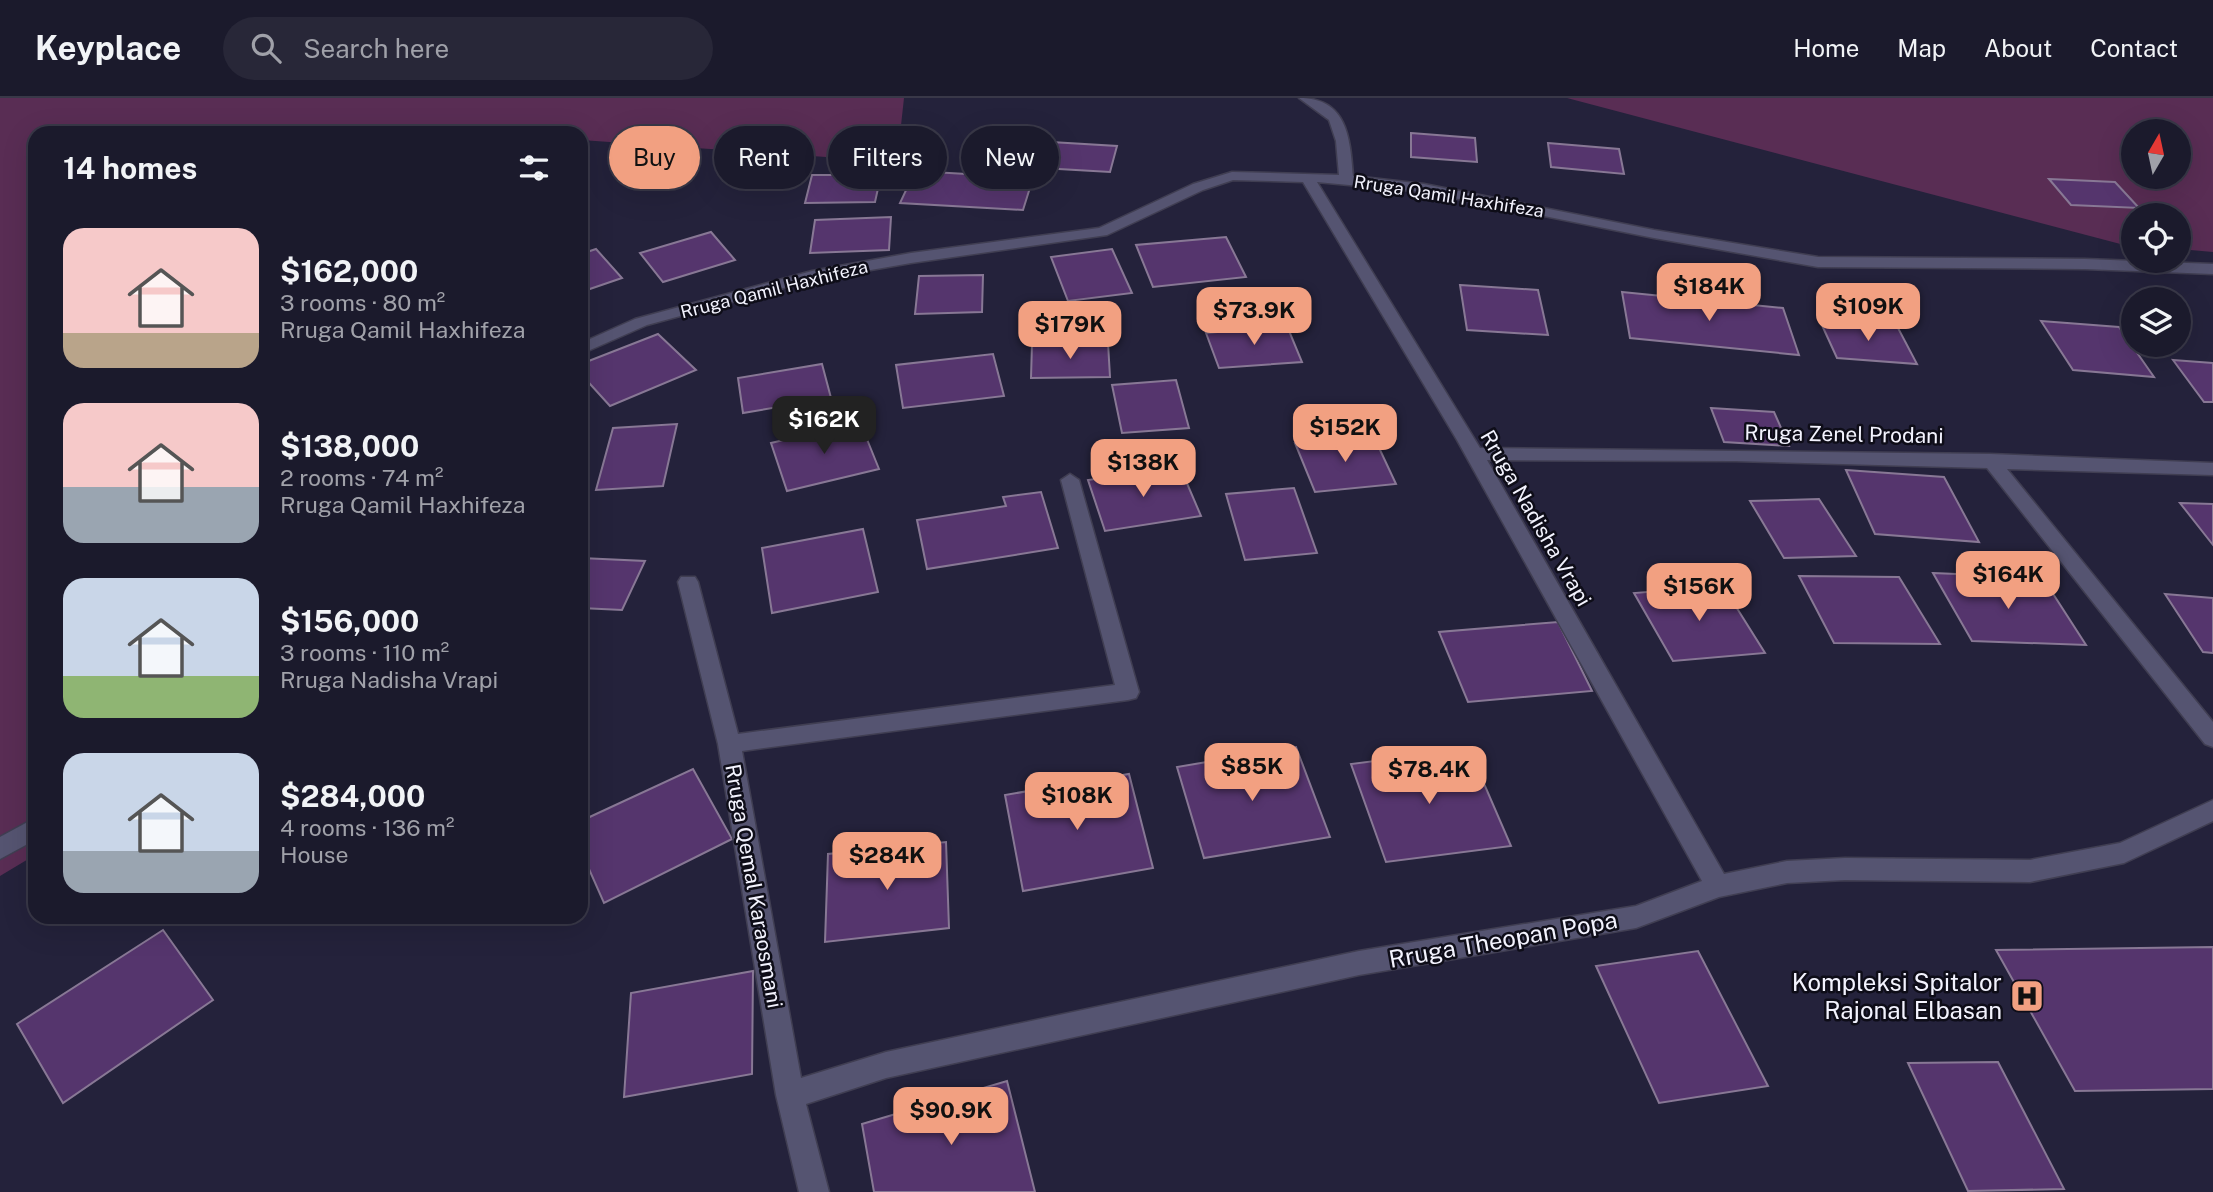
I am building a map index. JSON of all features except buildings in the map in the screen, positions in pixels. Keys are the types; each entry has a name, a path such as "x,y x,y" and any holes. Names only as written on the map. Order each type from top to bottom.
{"street":[{"path":"1305,98 1326,107 1339,122 1346,179"},
{"name":"Rruga Qamil Haxhifeza","path":"588,346 641,322 812,276 911,258 1102,232 1198,187 1232,176 1346,179 1424,188 1720,247 1818,262 2085,264 2213,269"},
{"name":"Rruga Nadisha Vrapi","path":"1307,177 1365,267 1474,454 1718,886"},
{"name":"Rruga Zenel Prodani","path":"1474,454 1990,460 2213,469"},
{"path":"1990,460 2213,738"},
{"path":"729,744 1128,692 1070,480"},
{"name":"Rruga Qemal Karaosmani","path":"688,582 729,744 790,1095 814,1192"},
{"name":"Rruga Theopan Popa","path":"790,1095 886,1065 1345,966 1636,917 1718,886 1787,872 1845,869 2029,871 2124,853 2213,810"},
{"path":"0,849 28,832"}],"shaded area":[{"path":"0,98 904,98 901,126 828,126 828,157 814,156 814,126 714,126 714,149 700,148 700,126 609,126 609,142 588,140 588,126 28,126 28,859 0,876"},
{"path":"1567,98 2213,98 2213,252 2191,250 2191,203 2121,203 2121,244"}],"place":[{"name":"Kompleksi Spitalor Rajonal Elbasan","path":"2027,996"}]}
